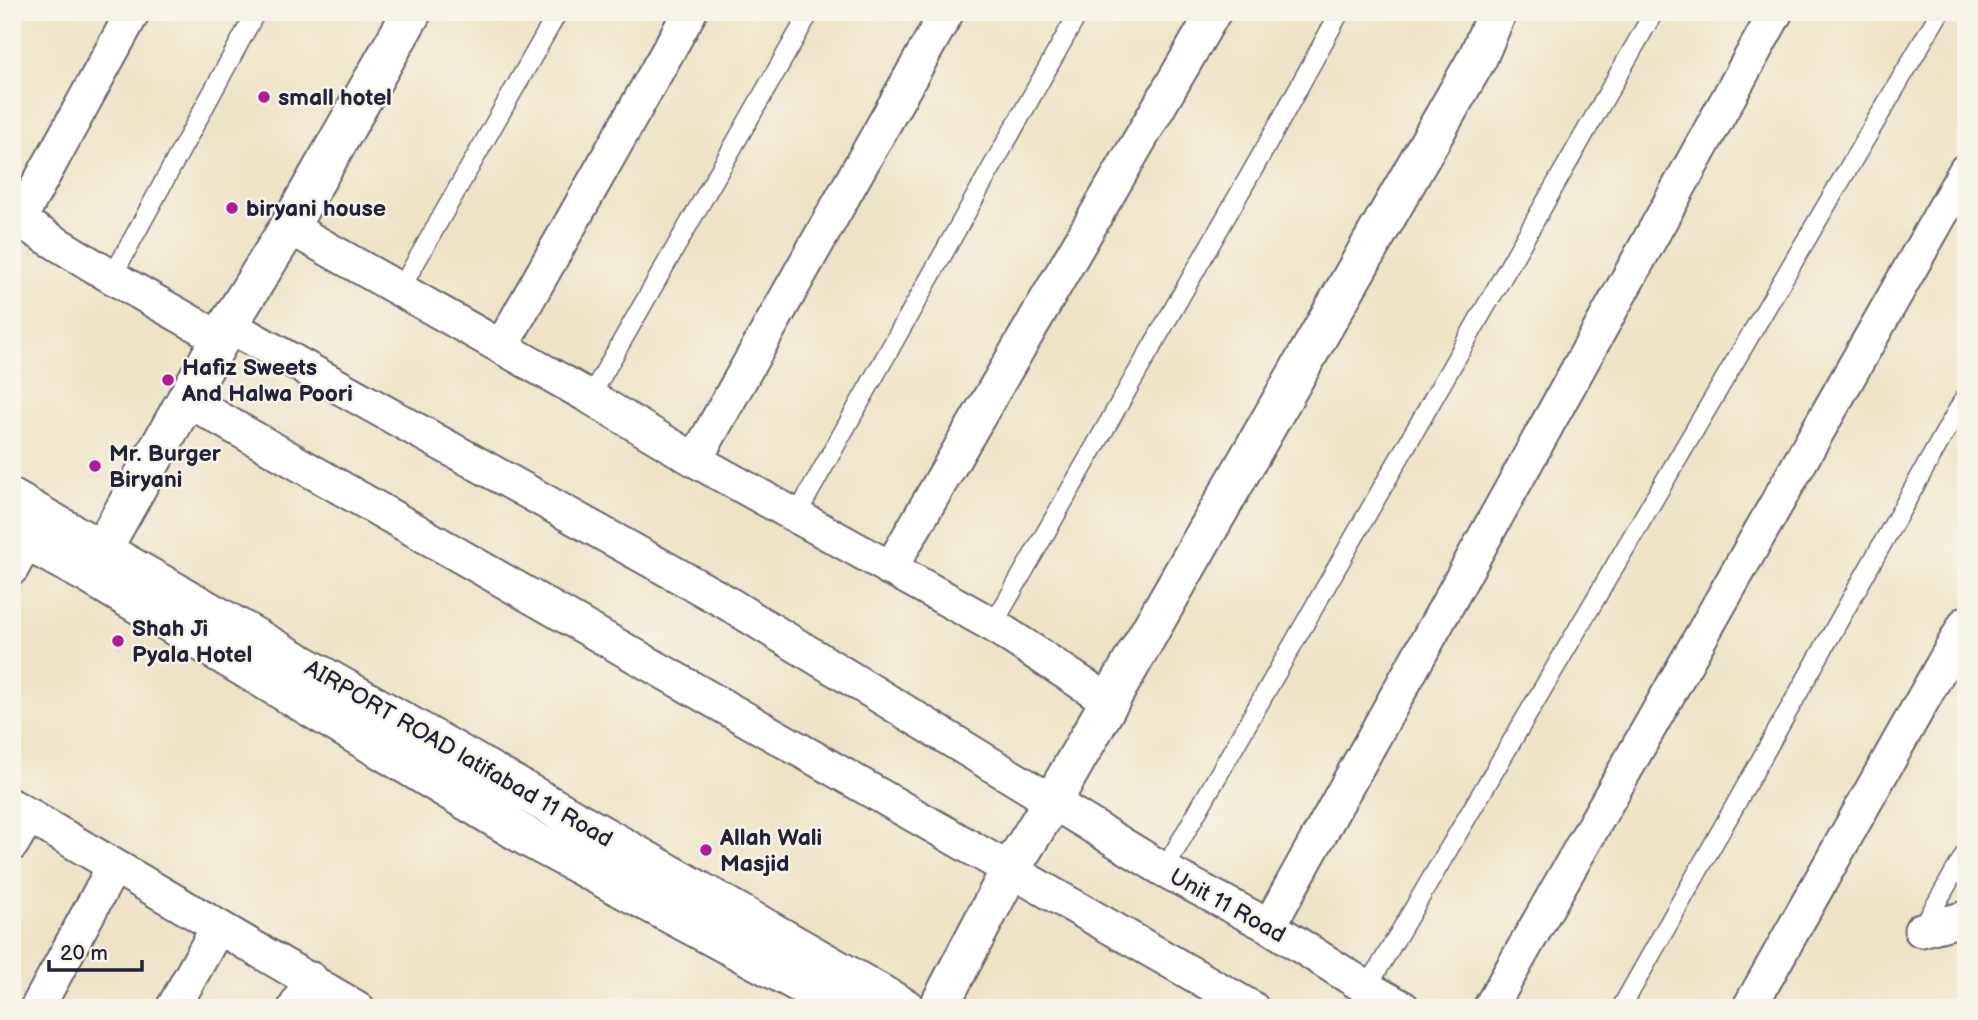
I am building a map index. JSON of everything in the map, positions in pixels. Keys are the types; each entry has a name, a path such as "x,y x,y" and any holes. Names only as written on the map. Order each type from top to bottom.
{"street":[{"path":"15,218 133,12"},
{"path":"96,562 224,332 289,227 412,12"},
{"path":"501,347 690,12"},
{"path":"695,460 947,12"},
{"path":"890,569 1214,12"},
{"path":"938,1008 1010,870 1052,802 1478,57 1497,12"},
{"path":"1269,926 1776,12"},
{"path":"1490,1008 1966,170"},
{"name":"Unit 11 Road","path":"15,218 112,277 224,332 724,601 1164,870 1269,926 1403,1008"},
{"path":"289,227 401,288 695,460 993,625 1109,701"},
{"path":"187,400 1252,1008"},
{"name":"AIRPORT ROAD latifabad 11 Road","path":"12,499 96,562 529,838 846,1008"},
{"name":"AIRPORT ROAD latifabad 11 Road","path":"17,548 96,562 905,1008"},
{"path":"1749,1008 1966,623"},
{"path":"12,844 21,810 218,927 303,994 357,1008"},
{"path":"37,1008 114,866"},
{"path":"1921,930 1966,918"},
{"path":"173,1008 218,927"}],"lane":[{"path":"112,277 256,12"},
{"path":"401,288 558,12"},
{"path":"590,397 810,12"},
{"path":"796,516 1079,12"},
{"path":"993,625 1340,12"},
{"path":"1164,870 1654,12"},
{"path":"1367,988 1940,12"},
{"path":"1621,1008 1966,395"},
{"path":"1921,930 1966,852"}],"place":[{"name":"small hotel","path":"264,97"},
{"name":"biryani house","path":"232,208"},
{"name":"Hafiz Sweets And Halwa Poori","path":"168,380"},
{"name":"Mr. Burger Biryani","path":"95,466"},
{"name":"Shah Ji Pyala Hotel","path":"118,641"},
{"name":"Allah Wali Masjid","path":"706,850"}]}
